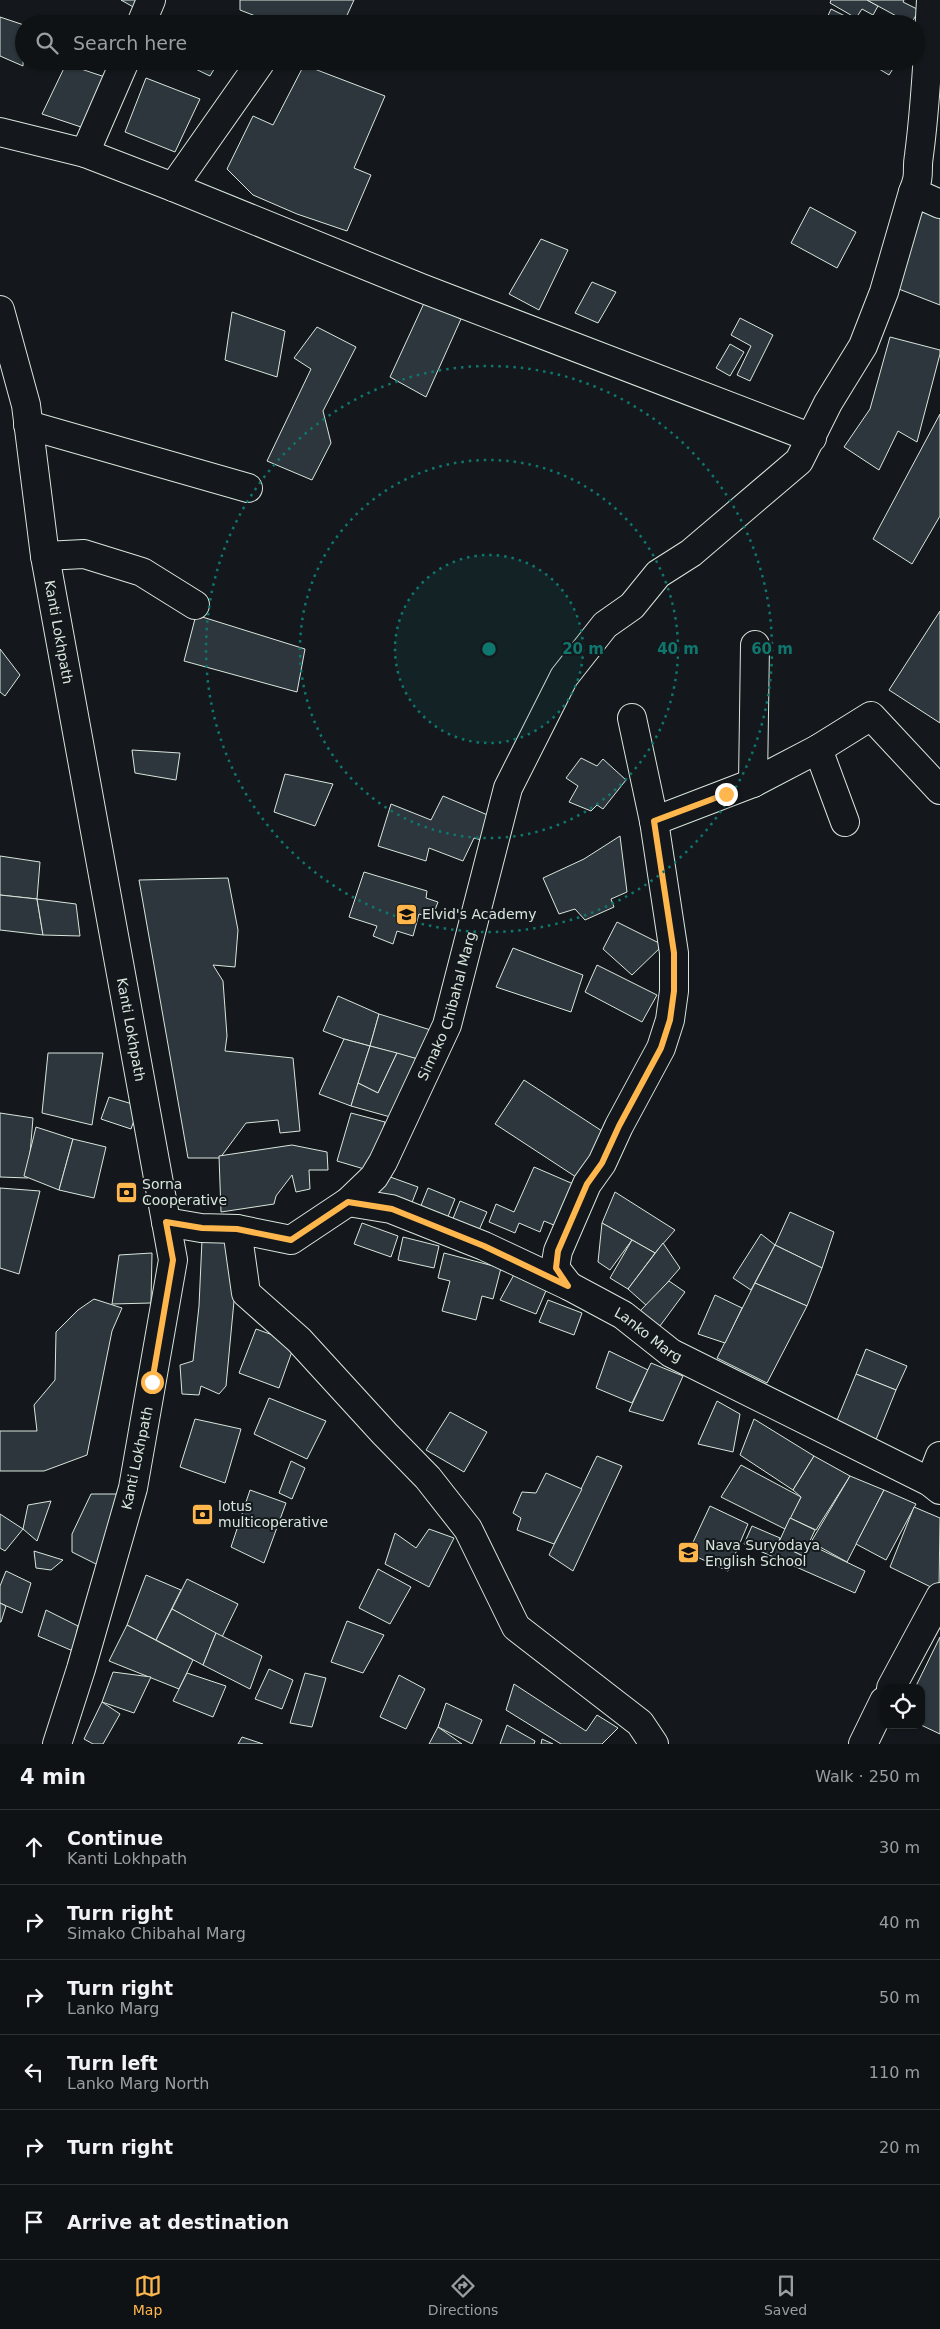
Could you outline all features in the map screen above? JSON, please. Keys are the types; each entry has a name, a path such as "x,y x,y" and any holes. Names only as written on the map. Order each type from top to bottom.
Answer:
{"street":[{"path":"145,15 151,0"},
{"name":"Simako Chibahal Marg","path":"166,1222 202,1228 237,1229 291,1240 348,1202 374,1177 383,1162 447,1025 508,788 564,677 605,625 632,606 658,574 690,553 799,461 828,403 863,346 884,292 913,192 920,176 918,158 924,121 931,0"},
{"path":"86,153 121,70"},
{"path":"174,187 255,70"},
{"path":"0,132 86,153 421,288 812,438"},
{"path":"913,192 940,204"},
{"name":"Kanti Lokhpath","path":"0,310 26,405 45,556 173,1260 133,1488 81,1669 57,1744"},
{"path":"28,425 248,488"},
{"path":"45,556 84,554 142,572 195,605"},
{"path":"754,783 755,646"},
{"path":"654,821 754,783 818,749 871,716 940,790"},
{"path":"568,1286 556,1268 558,1251 587,1184 602,1163 619,1126 661,1048 670,1020 674,991 674,953 654,821 632,718"},
{"path":"818,749 845,822"},
{"name":"Lanko Marg","path":"348,1202 392,1209 484,1246 568,1286 622,1315 672,1353 935,1486"},
{"path":"237,1229 246,1294 299,1340 384,1434 428,1478 468,1529 516,1627 640,1723 654,1744"},
{"path":"935,1486 940,1456"},
{"path":"893,1684 940,1597"},
{"path":"863,1744 880,1709"}],"building":[{"path":"121,0 140,0 135,8"},
{"path":"240,0 354,0 347,15 253,15 240,10"},
{"path":"831,0 867,0 878,6 873,15 862,9 858,15 851,15 830,3"},
{"path":"867,0 904,0 903,2 919,10 916,15 894,15"},
{"path":"831,9 843,15 828,15"},
{"path":"0,17 15,22 15,63 0,56"},
{"path":"63,70 84,70 114,80 90,130 42,114"},
{"path":"198,70 214,70 210,76"},
{"path":"301,70 317,70 385,96 354,168 371,175 347,231 297,214 253,195 227,169 253,116 273,125"},
{"path":"881,70 892,70 889,75"},
{"path":"146,78 200,99 175,152 125,132"},
{"path":"925,206 940,212 940,305 891,286"},
{"path":"810,207 856,232 837,268 791,243"},
{"path":"541,239 568,250 539,310 509,294"},
{"path":"592,282 616,292 598,323 575,313"},
{"path":"425,301 461,319 426,397 390,377"},
{"path":"232,312 285,331 277,377 225,360"},
{"path":"740,318 773,335 750,381 737,375 751,346 731,335"},
{"path":"317,327 356,347 323,411 331,443 312,480 267,461 311,369 294,358"},
{"path":"890,337 940,350 940,354 917,442 898,431 879,470 844,447 870,409"},
{"path":"730,344 744,352 730,376 716,368"},
{"path":"940,414 940,516 912,564 873,539"},
{"path":"940,611 940,723 889,690"},
{"path":"196,615 305,649 297,692 184,661"},
{"path":"0,649 20,675 5,696 0,692"},
{"path":"132,750 180,753 176,780 135,773"},
{"path":"581,758 597,766 603,759 626,780 603,809 597,805 591,811 569,802 578,786 566,778"},
{"path":"285,774 333,784 315,826 274,812"},
{"path":"443,796 497,819 489,842 474,838 463,861 429,848 426,861 378,846 391,804 431,820"},
{"path":"620,836 627,892 611,899 614,907 585,920 575,909 559,914 543,878 584,859"},
{"path":"0,856 40,862 37,899 0,895"},
{"path":"364,872 427,891 426,898 438,902 432,918 419,914 413,936 397,931 393,944 373,936 377,926 349,917"},
{"path":"228,878 238,930 235,967 213,965 223,981 227,1036 225,1051 293,1058 300,1131 280,1133 278,1120 246,1123 220,1158 188,1158 139,880"},
{"path":"0,895 37,899 43,935 0,930"},
{"path":"37,899 76,904 80,936 43,935"},
{"path":"617,922 663,945 632,975 603,949"},
{"path":"513,948 583,975 571,1012 496,987"},
{"path":"597,965 657,995 642,1022 585,992"},
{"path":"338,996 379,1014 370,1046 323,1031"},
{"path":"379,1014 434,1031 421,1060 370,1046"},
{"path":"344,1039 370,1046 351,1106 319,1094"},
{"path":"370,1046 397,1053 378,1093 358,1083"},
{"path":"48,1053 103,1053 92,1125 42,1113"},
{"path":"397,1053 421,1060 394,1118 351,1106 358,1083 378,1093"},
{"path":"524,1080 605,1133 576,1177 495,1124"},
{"path":"109,1097 139,1106 131,1129 101,1119"},
{"path":"0,1113 33,1118 28,1178 0,1177"},
{"path":"351,1113 385,1122 371,1171 337,1161"},
{"path":"36,1127 73,1139 59,1190 24,1176"},
{"path":"73,1139 106,1147 94,1198 59,1190"},
{"path":"292,1145 327,1152 328,1170 309,1170 310,1189 296,1192 292,1175 276,1196 274,1204 221,1212 219,1156"},
{"path":"534,1167 578,1186 561,1228 544,1221 540,1232 519,1223 515,1233 489,1222 496,1204 514,1212"},
{"path":"382,1174 418,1187 409,1210 374,1197"},
{"path":"0,1188 40,1191 19,1274 0,1268"},
{"path":"428,1188 455,1199 445,1224 418,1213"},
{"path":"615,1192 675,1230 655,1253 602,1223"},
{"path":"460,1201 487,1212 476,1237 450,1226"},
{"path":"790,1212 834,1232 822,1268 775,1245"},
{"path":"362,1223 398,1236 391,1257 354,1244"},
{"path":"602,1223 632,1240 610,1270 598,1262"},
{"path":"761,1234 775,1245 751,1290 733,1278"},
{"path":"403,1237 439,1246 434,1268 398,1260"},
{"path":"202,1240 229,1242 234,1301 226,1386 219,1394 201,1386 199,1395 182,1394 180,1365 193,1361 199,1306"},
{"path":"632,1240 655,1253 628,1289 610,1278"},
{"path":"663,1243 680,1268 647,1306 628,1289"},
{"path":"775,1245 822,1268 807,1306 755,1283"},
{"path":"152,1253 151,1303 112,1304 119,1255"},
{"path":"444,1253 501,1268 493,1299 482,1296 476,1320 442,1311 450,1281 438,1278"},
{"path":"516,1271 548,1286 536,1314 500,1300"},
{"path":"669,1281 685,1292 657,1330 638,1313"},
{"path":"755,1283 807,1306 767,1383 717,1358"},
{"path":"715,1295 742,1308 725,1343 698,1334"},
{"path":"94,1299 122,1308 112,1331 87,1455 44,1471 0,1471 0,1431 37,1431 34,1405 55,1380 56,1332 78,1310"},
{"path":"548,1300 582,1313 574,1335 539,1322"},
{"path":"256,1329 295,1343 279,1388 239,1373"},
{"path":"866,1349 907,1366 896,1390 856,1374"},
{"path":"609,1351 648,1370 632,1403 596,1388"},
{"path":"651,1363 683,1376 663,1421 629,1411"},
{"path":"856,1374 896,1390 875,1442 835,1425"},
{"path":"269,1398 326,1421 307,1459 254,1434"},
{"path":"717,1401 740,1414 733,1452 698,1444"},
{"path":"450,1412 487,1432 464,1472 426,1450"},
{"path":"195,1419 241,1429 225,1483 180,1467"},
{"path":"754,1419 814,1456 793,1490 740,1455"},
{"path":"597,1456 622,1466 573,1571 549,1555"},
{"path":"814,1456 850,1476 816,1530 790,1518 801,1497 793,1490"},
{"path":"291,1461 305,1468 292,1499 279,1493"},
{"path":"741,1465 801,1497 785,1529 721,1497"},
{"path":"546,1473 582,1489 554,1544 517,1530 521,1518 513,1513 522,1492 536,1493"},
{"path":"850,1476 884,1490 847,1562 811,1542"},
{"path":"250,1490 286,1503 264,1563 231,1547"},
{"path":"884,1490 916,1504 886,1560 856,1544"},
{"path":"91,1494 119,1494 98,1565 72,1552 72,1534"},
{"path":"51,1501 37,1541 23,1529 28,1505"},
{"path":"710,1506 748,1524 728,1571 688,1553"},
{"path":"914,1507 940,1518 939,1591 890,1567"},
{"path":"0,1514 23,1529 5,1551 0,1548"},
{"path":"790,1518 815,1530 803,1556 778,1544"},
{"path":"752,1526 780,1538 778,1544 803,1556 809,1544 865,1571 855,1593 744,1544"},
{"path":"429,1529 454,1538 429,1587 385,1564 395,1533 416,1548"},
{"path":"34,1551 63,1560 51,1570 36,1568"},
{"path":"378,1569 411,1587 390,1624 359,1608"},
{"path":"6,1571 31,1583 22,1613 0,1603 0,1586"},
{"path":"146,1575 181,1590 156,1640 127,1625"},
{"path":"187,1579 238,1604 222,1637 172,1609"},
{"path":"0,1603 6,1606 1,1622 0,1622"},
{"path":"172,1609 216,1633 203,1665 156,1640"},
{"path":"46,1610 78,1626 73,1651 38,1636"},
{"path":"347,1621 384,1635 363,1673 331,1662"},
{"path":"127,1625 193,1660 179,1689 109,1661"},
{"path":"216,1633 262,1656 250,1689 203,1665"},
{"path":"940,1637 940,1734 925,1727 925,1684 917,1684"},
{"path":"269,1669 293,1680 282,1709 255,1699"},
{"path":"113,1672 151,1677 134,1713 102,1702"},
{"path":"187,1673 226,1686 213,1717 173,1701"},
{"path":"305,1673 326,1678 312,1727 290,1723"},
{"path":"399,1675 425,1689 406,1729 380,1717"},
{"path":"514,1684 586,1731 597,1715 618,1728 602,1744 561,1744 506,1710"},
{"path":"102,1702 120,1714 103,1744 93,1744 84,1739"},
{"path":"446,1703 482,1720 472,1744 438,1727"},
{"path":"507,1725 535,1741 534,1744 500,1744"},
{"path":"438,1727 462,1744 429,1744"},
{"path":"242,1737 263,1744 238,1744"},
{"path":"542,1739 553,1744 541,1744"}],"place":[{"name":"Elvid's Academy","path":"406,914"},
{"name":"Sorna Cooperative","path":"126,1192"},
{"name":"lotus multicoperative","path":"202,1514"},
{"name":"Nava Suryodaya English School","path":"689,1553"}],"route":[{"path":"152,1382 173,1260 166,1222 202,1228 237,1229 291,1240 348,1202 392,1209 484,1246 568,1286 556,1268 558,1251 587,1184 602,1163 619,1126 661,1048 670,1020 674,991 674,953 654,821 726,794"}]}
